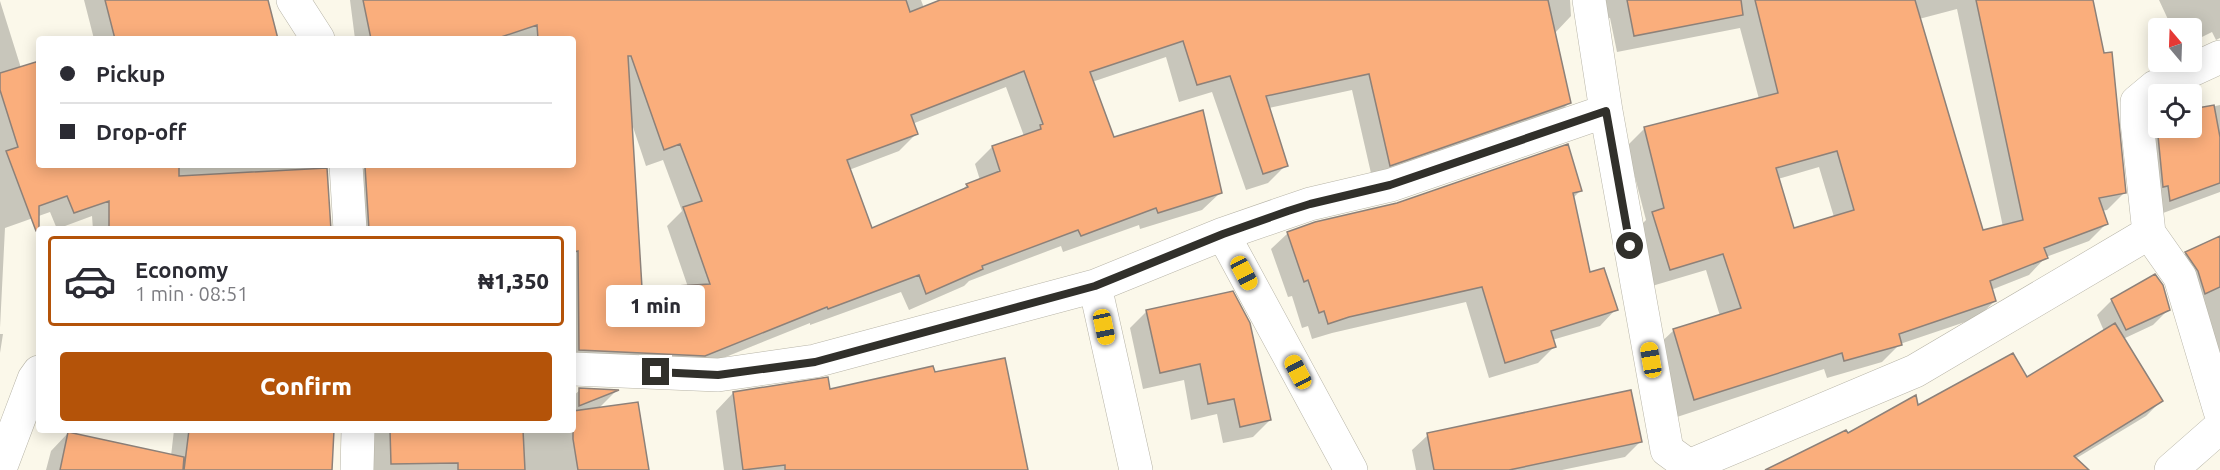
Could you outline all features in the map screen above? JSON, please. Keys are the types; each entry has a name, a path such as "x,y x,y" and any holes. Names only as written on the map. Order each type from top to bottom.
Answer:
{"street":[{"path":"293,0 316,36"},
{"path":"1589,0 1606,111 1667,450 1689,466 1915,371 2149,233"},
{"path":"2220,57 2155,87 2137,102 2137,122 2149,233 2180,277 2220,411"},
{"path":"576,369 718,375 815,362 1095,286 1223,234 1310,204 1390,185 1606,111"},
{"path":"346,168 350,226"},
{"path":"1223,234 1351,470"},
{"path":"1095,286 1136,470"},
{"path":"0,469 36,376"},
{"path":"2180,467 2220,427"},
{"path":"357,470 358,433"}],"building":[{"path":"105,0 268,0 277,36 114,36"},
{"path":"363,0 906,0 910,12 940,0 1548,0 1571,103 1390,166 1369,74 1266,96 1288,166 1263,174 1230,76 1197,85 1183,41 1090,72 1114,137 1203,110 1222,193 1158,213 1156,208 1081,236 1078,230 982,266 983,269 926,294 919,275 828,309 827,307 705,356 579,350 576,226 369,226 365,168 576,168 576,36 538,36 537,25 504,36 370,36","holes":["628,56 631,56 664,150 680,144 702,201 683,207 710,284 642,288","1024,71 1043,124 1040,125 1041,129 992,146 1000,171 966,184 968,187 872,228 847,160 918,134 911,115"]},
{"path":"1627,0 1741,0 1743,15 1634,36"},
{"path":"1755,0 1915,0 1983,230 2023,220 1976,0 2093,0 2104,53 2112,52 2126,193 2099,198 2108,224 2044,248 2048,258 1990,281 1996,301 1899,334 1902,345 1844,361 1842,353 1694,400 1673,329 1741,308 1723,254 1670,270 1652,212 1664,208 1644,127 1778,93","holes":["1837,151 1854,210 1794,228 1776,168"]},
{"path":"36,62 36,168 179,168 179,176 327,168 331,226 109,226 109,201 74,213 67,196 39,206 39,226 36,226 36,231 6,151 18,147 0,90 0,73"},
{"path":"2214,105 2220,137 2220,183 2170,201 2168,186 2163,187 2158,138 2202,138 2202,107"},
{"path":"1568,144 1582,191 1573,193 1590,272 1604,268 1618,310 1551,331 1556,347 1505,363 1482,287 1349,317 1328,324 1324,311 1319,313 1308,280 1304,282 1287,232 1315,222 1397,203"},
{"path":"2220,236 2220,287 2205,294 2198,271 2185,252"},
{"path":"2155,274 2163,285 2170,310 2126,330 2111,299"},
{"path":"1233,291 1250,323 1271,420 1240,427 1234,399 1208,404 1200,364 1160,373 1146,310"},
{"path":"2115,323 2163,401 2074,456 2089,470 1765,470 1846,430 1848,433 1916,395 1918,405 2013,353 2027,377"},
{"path":"1005,358 1028,470 785,470 785,465 743,470 733,392 828,377 830,389 933,366 935,372"},
{"path":"579,388 619,390 579,406"},
{"path":"1631,390 1642,442 1509,470 1434,470 1427,433"},
{"path":"638,402 649,470 578,470 573,439 573,433 576,433 576,411"},
{"path":"68,433 184,457 183,470 60,470"},
{"path":"189,433 334,433 332,470 184,470"},
{"path":"390,433 523,433 525,470 458,470 458,463 391,464"}],"route":[{"path":"656,372 718,375 815,362 1095,286 1223,234 1288,211 1390,185 1606,111 1630,246"}]}
